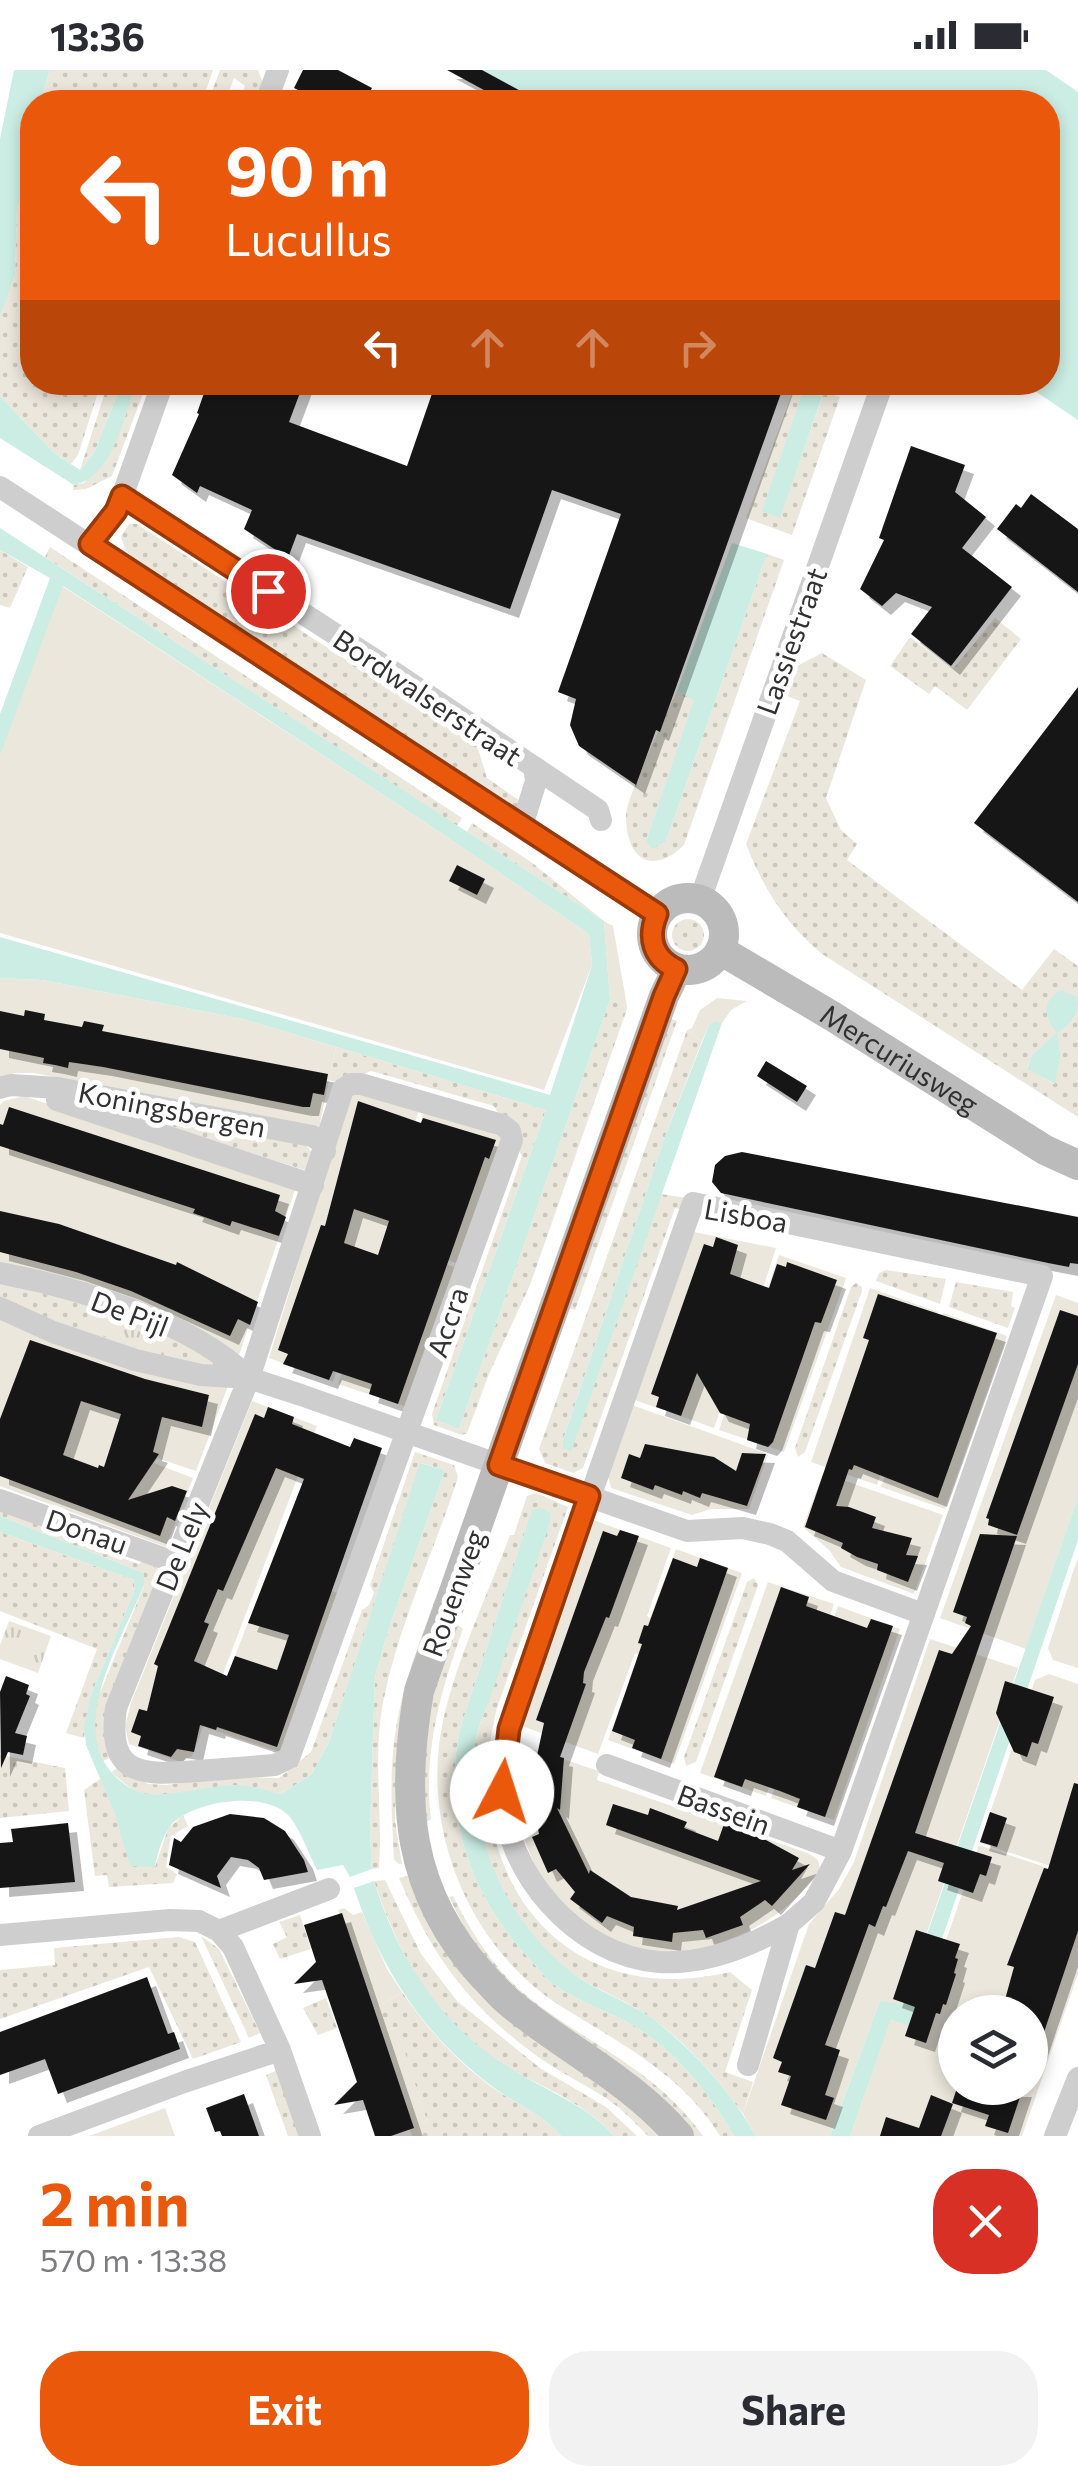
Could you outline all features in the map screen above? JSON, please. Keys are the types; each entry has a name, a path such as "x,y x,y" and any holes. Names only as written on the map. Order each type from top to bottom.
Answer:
{"main road":[{"path":"700,900 721,920 724,935 720,950 702,968 676,969 654,948 652,926 657,914 674,901 700,900"},
{"name":"Mercuriusweg","path":"720,950 1045,1150 1078,1165"},
{"name":"Rouenweg","path":"676,969 419,1691 410,1742 408,1809 416,1860 456,1946 509,2003 640,2096 679,2136"}],"street":[{"path":"90,544 116,511 158,395"},
{"name":"Lassiestraat","path":"700,900 878,395"},
{"path":"0,487 657,914"},
{"name":"Bordwalserstraat","path":"122,496 412,684 598,810 601,820"},
{"name":"Bordwalserstraat","path":"522,826 536,780 534,767"},
{"name":"Accra","path":"298,1739 512,1140 510,1131 502,1125 351,1084 343,1090 325,1150"},
{"name":"Koningsbergen","path":"6,1086 72,1090 312,1136 325,1150"},
{"name":"Koningsbergen","path":"6,1086 313,1185"},
{"name":"De Lely","path":"298,1739 289,1758 275,1766 147,1775 123,1758 116,1745 116,1708 249,1378 325,1150"},
{"name":"Lisboa","path":"693,1202 1042,1276 923,1614 841,1851 814,1902 790,1924 762,1940 697,1960 659,1962 629,1956 600,1946 566,1922 525,1868 508,1827 502,1792 509,1729 693,1202"},
{"name":"De Pijl","path":"0,1272 152,1319 229,1358 249,1378"},
{"name":"De Pijl","path":"0,1308 53,1332 135,1360 201,1374 249,1378 687,1530 743,1528 770,1534 787,1541 833,1580 923,1614"},
{"name":"Donau","path":"0,1500 174,1562"},
{"name":"Bassein","path":"607,1766 841,1851"},
{"path":"219,1931 329,1889"},
{"path":"0,1935 170,1920 198,1921 219,1931 233,1947 280,2050 310,2136"},
{"name":"Lisboa","path":"748,2065 790,1924"},
{"path":"39,2136 280,2050"},
{"path":"1055,2136 1078,2078"}],"green space":[{"path":"50,70 213,70 206,90 44,90"},
{"path":"220,70 258,70 263,83 260,90 244,90 245,86 234,78 230,90 212,90"},
{"path":"20,200 20,395 97,395 78,455 71,464 54,453 0,396 0,314 15,275"},
{"path":"104,395 117,395 94,453 80,470"},
{"path":"132,395 142,395 112,476 86,489 73,490 74,485 84,483 114,445"},
{"path":"792,395 802,395 779,518 822,398 814,395 840,397 792,535 746,518"},
{"path":"129,524 137,524 477,745 487,778 520,801 518,809 132,557 121,536"},
{"path":"50,547 462,818 457,826 45,557"},
{"path":"0,550 28,567 10,608 0,605"},
{"path":"767,554 784,560 684,845 661,860 643,858 630,843 626,816 640,774 677,691 695,699 646,841 666,841"},
{"path":"62,586 434,828 589,934 592,965 544,1090 0,933 0,753"},
{"path":"995,618 1021,639 967,710 935,686 929,694 890,666 910,637 953,669"},
{"path":"822,653 866,680 826,798 841,830 857,844 847,860 1022,990 1054,949 1078,966 1078,1117 822,954 777,904 746,844 800,701 784,695 793,668","holes":["1057,1034 1054,1084 1027,1068 1032,1055"]},
{"path":"472,823 531,862 604,921 467,832"},
{"path":"688,919 699,924 704,935 699,946 688,951 677,946 672,935 677,924"},
{"path":"604,921 613,926 627,1006 610,1000"},
{"path":"0,978 42,980 243,1019 336,1047 319,1128 34,1073 0,1078"},
{"path":"717,998 747,1001 731,1010 722,1023 709,1025 702,1041 687,1030 692,1028 700,1010"},
{"path":"610,1000 627,1006 626,1012 530,1285 467,1433 462,1435 434,1425 432,1414 522,1156 494,1106 371,1071 338,1083 329,1080 336,1047 546,1110 436,1420 459,1429"},
{"path":"669,1018 677,1021 575,1310 566,1307"},
{"path":"687,1030 702,1041 664,1139 563,1440 571,1451 661,1194 687,1198 683,1210 675,1208 583,1468 573,1473 545,1463 539,1449"},
{"path":"352,1088 419,1110 389,1206 394,1207 424,1111 505,1138 459,1264 413,1248 412,1252 457,1268 407,1407 338,1384 374,1268 370,1266 333,1382 269,1358"},
{"path":"24,1096 296,1187 239,1355 0,1265 0,1105"},
{"path":"100,1105 300,1141 312,1154 311,1172"},
{"path":"694,1232 776,1248 756,1310 760,1311 779,1255 846,1278 784,1452 719,1430 754,1330 749,1329 714,1428 635,1400"},
{"path":"886,1270 946,1279 940,1304 876,1281 879,1273"},
{"path":"0,1278 145,1324 223,1367 185,1367 0,1302"},
{"path":"956,1282 1013,1292 1011,1306 1015,1308 1008,1328 949,1307"},
{"path":"856,1283 862,1291 805,1452 798,1457 795,1448 851,1287"},
{"path":"870,1288 938,1312 917,1372 922,1373 943,1313 1007,1336 945,1509 881,1487 918,1384 913,1382 877,1485 811,1462"},
{"path":"1056,1295 1078,1303 1078,1497 1026,1649 940,1618"},
{"path":"0,1311 228,1386 196,1471 157,1458 154,1463 193,1478 166,1547 0,1486"},
{"path":"92,1315 173,1343 167,1358 87,1330"},
{"path":"252,1401 317,1426 192,1756 181,1762 129,1744 125,1727 131,1703"},
{"path":"632,1405 768,1454 749,1509 711,1509 692,1515 611,1488 608,1476"},
{"path":"415,1452 454,1465 458,1477 408,1614 384,1698 379,1740 379,1868 372,1869 370,1831 375,1677 445,1470 421,1463 329,1742 312,1774 281,1794 235,1785 146,1794 135,1792 111,1772 121,1766 148,1784 166,1785 226,1777 279,1778 311,1752 362,1610 374,1593 370,1585"},
{"path":"823,1473 943,1515 914,1594 841,1567 829,1550 803,1527"},
{"path":"536,1493 568,1507 497,1708 488,1767 492,1823 507,1873 533,1915 569,1949 615,1971 669,1979 730,1972 752,1990 725,2072 753,2082 743,2114 702,2063 667,2030 573,1974 536,1940 508,1899 488,1852 475,1791 475,1743 487,1707 532,1511 460,1729 455,1790 465,1849 475,1877 505,1930 544,1976 567,1993 635,2026 659,2043 695,2080 734,2136 720,2136 705,2114 669,2078 529,1982 501,1953 477,1919 446,1843 439,1803 438,1762 449,1697 510,1535 514,1535 527,1496"},
{"path":"0,1510 102,1543 104,1551 138,1564 145,1560 157,1567 164,1579 114,1756 103,1761 93,1735 94,1707 144,1586 144,1573 0,1516"},
{"path":"593,1520 671,1548 647,1616 650,1618 676,1549 742,1573 674,1764 608,1740 639,1655 635,1653 598,1754 522,1726"},
{"path":"0,1532 134,1580 135,1589 92,1692 84,1738 66,1733 97,1649 0,1611"},
{"path":"1078,1557 1078,1668 1053,1660 1048,1648"},
{"path":"269,1569 340,1594 286,1754 207,1728"},
{"path":"754,1578 758,1585 696,1762 686,1766 684,1757 747,1582"},
{"path":"768,1582 834,1604 799,1704 804,1705 838,1606 900,1629 834,1820 771,1798 799,1717 795,1715 766,1796 700,1773"},
{"path":"435,1599 441,1602 396,1771 399,1864 394,1860 392,1813 395,1735 406,1683"},
{"path":"9,1621 51,1636 38,1673 0,1659 0,1645"},
{"path":"458,1625 463,1629 447,1676 432,1747 431,1820 427,1821 421,1772 429,1705"},
{"path":"930,1639 1018,1668 902,2005 880,2001 830,2136 756,2136 743,2114 809,1924 839,1889 854,1862"},
{"path":"1049,1674 1078,1684 1078,1875 980,1843 1035,1680"},
{"path":"517,1744 599,1771 597,1780 810,1854 818,1860 820,1869 778,1913 725,1941 677,1952 634,1948 596,1933 565,1908 540,1874 523,1834 515,1790"},
{"path":"0,1755 65,1768 69,1811 0,1818"},
{"path":"101,1778 115,1814 155,1867 168,1829 183,1815 188,1826 171,1836 166,1867 177,1874 173,1883 109,1887 107,1875 95,1876 84,1790"},
{"path":"979,1845 1078,1878 1078,1974 1048,2061 1048,1995 938,1995 938,2105 1033,2105 1022,2136 850,2136 891,2018 916,2027"},
{"path":"408,1876 425,1918 458,1969 501,2015 608,2086 661,2136 648,2136 614,2104 541,2059 474,2000 440,1957 412,1907 399,1878"},
{"path":"385,1880 421,1954 457,2001 540,2068 606,2107 637,2136 614,2136 589,2113 498,2062 455,2027 421,1982 394,1933 374,1881"},
{"path":"453,1896 484,1950 515,1986 664,2092 703,2136 693,2136 666,2103 633,2073 510,1990 467,1933 449,1897"},
{"path":"344,1908 353,1915 362,1912 387,1969 402,1992 371,2011 338,1910"},
{"path":"300,1915 311,1949 280,1959 273,1944 287,1937 279,1922"},
{"path":"201,1936 219,1949 260,2033 249,2038"},
{"path":"179,1937 195,1942 241,2042 193,2059 149,1967 0,2019 0,1970 55,1965 54,1948"},
{"path":"402,1992 433,2033 469,2069 539,2116 561,2136 412,2136 419,2130 417,2123 427,2121 396,2027 379,2033 371,2011"},
{"path":"326,1998 337,2028 318,2035 303,2008"},
{"path":"397,2027 427,2121 418,2123 419,2131 411,2133 379,2033"},
{"path":"278,2070 301,2136 288,2136 266,2075"},
{"path":"165,2108 175,2136 89,2136"}],"shaded area":[{"path":"14,70 50,70 44,90 20,90 15,275 0,316 0,139"},
{"path":"456,70 1046,70 1078,92 1078,420 1041,395 1060,395 1060,90 498,90"},
{"path":"117,395 132,395 108,458 87,480 74,485 0,438 0,396 54,453 80,470 94,453"},
{"path":"802,395 822,397 780,518 762,511"},
{"path":"0,528 604,921 610,1000 459,1429 436,1420 546,1110 243,1019 42,980 0,978 0,937 550,1095 592,965 589,934 63,586 0,755 0,714 50,578 0,550"},
{"path":"732,543 767,554 666,841 652,849 646,841 694,700 677,691"},
{"path":"1061,990 1077,997 1077,1003 1073,1018 1057,1033 1047,1010 1050,999"},
{"path":"722,1023 571,1452 563,1447 563,1440 664,1139 709,1025"},
{"path":"1057,1033 1060,1055 1055,1084 1027,1069 1032,1055"},
{"path":"420,1463 445,1470 375,1677 372,1869 350,1877 343,1865 317,1870 288,1815 277,1807 246,1801 212,1804 182,1816 166,1834 155,1867 130,1866 115,1814 86,1745 84,1725 92,1692 135,1589 134,1580 0,1532 0,1516 144,1573 144,1585 112,1657 96,1710 96,1735 102,1758 117,1778 132,1789 151,1794 236,1785 281,1794 312,1774 329,1742"},
{"path":"1078,1497 1078,1540 912,2027 891,2019 850,2136 830,2136 880,2001 903,2004"},
{"path":"542,1508 550,1513 550,1523 475,1742 475,1790 488,1851 507,1896 535,1937 571,1972 647,2015 672,2035 724,2089 756,2136 734,2136 695,2080 645,2033 548,1980 505,1930 475,1877 465,1849 455,1790 460,1729 532,1510"},
{"path":"374,1881 396,1939 447,2015 492,2056 581,2108 614,2136 561,2136 537,2115 493,2087 446,2046 407,1998 377,1946 354,1888"}],"building":[{"path":"303,70 338,70 372,88 298,90 294,88"},
{"path":"447,70 482,70 519,90 484,90"},
{"path":"203,395 299,395 289,422 407,466 432,395 780,395 660,732 656,730 636,785 579,746 570,725 576,699 558,692 621,514 552,490 510,609 297,534 288,558 244,529 252,510 200,486 197,493 172,475"},
{"path":"911,446 965,465 955,492 986,517 962,548 1012,587 951,666 911,634 932,607 896,593 882,606 860,589 884,540 879,538"},
{"path":"1031,494 1078,529 1078,592 997,529 1016,504 1021,508"},
{"path":"1078,687 1078,902 974,823"},
{"path":"457,865 485,879 477,895 449,881"},
{"path":"25,1010 45,1014 44,1020 82,1027 84,1021 104,1025 102,1031 328,1074 324,1095 313,1093 310,1107 303,1107 103,1067 69,1062 68,1068 43,1063 44,1058 0,1049 0,1011 24,1016"},
{"path":"766,1061 807,1086 797,1102 757,1076"},
{"path":"358,1101 421,1123 423,1118 496,1140 489,1159 485,1157 398,1404 369,1394 372,1384 333,1371 329,1380 283,1364 288,1354 278,1350 321,1225 325,1226","holes":["354,1209 389,1221 378,1255 344,1243"]},
{"path":"9,1107 280,1195 275,1211 286,1217 279,1236 232,1221 230,1226 193,1213 195,1209 0,1146 0,1124 3,1125"},
{"path":"742,1152 1078,1217 1078,1264 1070,1263 1069,1267 1048,1263 721,1193 712,1182 715,1165 725,1156"},
{"path":"0,1211 59,1224 176,1265 177,1262 258,1302 250,1325 238,1319 230,1336 131,1291 0,1252"},
{"path":"716,1237 738,1245 730,1274 769,1288 777,1264 786,1267 787,1262 837,1280 821,1323 815,1322 768,1447 747,1440 750,1424 720,1413 697,1373 681,1416 656,1407 659,1397 651,1394 704,1244 713,1247"},
{"path":"878,1294 997,1333 938,1498 854,1465 849,1469 836,1506 876,1517 872,1528 912,1538 906,1555 918,1556 908,1582 877,1570 878,1564 841,1548 843,1543 805,1527 869,1340 863,1338"},
{"path":"1060,1310 1078,1316 1078,1364 1017,1535 988,1525 986,1518"},
{"path":"30,1340 145,1379 209,1395 202,1427 162,1417 153,1452 159,1454 128,1500 172,1486 187,1491 175,1521 167,1517 160,1536 0,1476 0,1419","holes":["81,1401 121,1414 104,1467 63,1455"]},
{"path":"268,1407 294,1417 292,1424 350,1447 354,1438 382,1448 277,1747 200,1725 194,1752 177,1749 171,1757 138,1746 141,1736 131,1732 139,1709 147,1711 158,1666 154,1664 255,1414 264,1418","holes":["276,1468 304,1479 248,1623 289,1635 277,1670 235,1656 227,1676 194,1661 218,1589 223,1591"]},
{"path":"645,1444 714,1457 736,1471 742,1453 766,1454 747,1506 702,1493 700,1498 683,1491 682,1495 655,1485 653,1490 621,1478 629,1454 640,1458"},
{"path":"620,1530 639,1536 584,1672 586,1684 560,1757 564,1758 560,1810 557,1808 589,1874 590,1870 631,1897 678,1906 677,1910 761,1881 606,1825 613,1804 648,1815 650,1808 687,1822 684,1828 718,1841 724,1824 799,1858 792,1870 810,1864 772,1906 765,1900 740,1917 743,1925 706,1938 703,1930 673,1933 672,1942 633,1936 634,1927 607,1916 602,1923 570,1899 575,1892 556,1869 548,1873 532,1837 539,1834 533,1804 525,1804 526,1764 535,1765 544,1723 536,1720 603,1531 617,1536"},
{"path":"980,1534 1017,1536 915,1833 992,1857 986,1876 980,1874 973,1893 938,1881 944,1863 908,1851 886,1907 883,1906 875,1927 869,1924 825,2045 840,2050 825,2095 834,2098 826,2120 781,2105 791,2076 778,2072 782,2062 773,2058 806,1965 815,1968 835,1912 845,1915 939,1650 952,1654 971,1626 965,1623 967,1617 953,1612"},
{"path":"673,1558 697,1567 700,1558 728,1568 661,1759 632,1748 635,1740 612,1731 642,1644 638,1643 644,1625 648,1626"},
{"path":"781,1587 809,1597 806,1606 867,1628 871,1619 893,1626 825,1817 797,1807 800,1799 780,1791 745,1779 742,1787 714,1777"},
{"path":"6,1676 29,1685 26,1694 30,1696 15,1733 27,1736 23,1755 8,1752 1,1768 0,1692"},
{"path":"1005,1681 1054,1697 1038,1744 1032,1742 1027,1757 1014,1752 996,1713"},
{"path":"1074,1783 1078,1784 1078,1931 1048,2020 1048,1995 1006,1995 1014,1967 1007,1965 1044,1868 1048,1869"},
{"path":"990,1812 1007,1818 997,1847 980,1842"},
{"path":"230,1814 264,1818 285,1831 308,1872 264,1880 259,1868 248,1860 231,1857 217,1876 221,1888 169,1865 174,1838 181,1842 193,1827"},
{"path":"68,1823 75,1882 0,1888 0,1843 13,1842 11,1829"},
{"path":"342,1913 414,2128 391,2136 375,2136 363,2100 334,2105 357,2082 322,1980 294,1984 316,1962 304,1925"},
{"path":"916,1930 960,1944 949,1995 938,1995 938,2014 926,2043 905,2036 915,2007 893,1999"},
{"path":"147,1977 168,2034 174,2032 180,2049 58,2094 45,2059 0,2075 0,2032"},
{"path":"244,2094 259,2136 222,2136 220,2131 215,2132 206,2108"},
{"path":"931,2095 938,2098 938,2105 953,2105 941,2136 880,2136 886,2117 919,2128"},
{"path":"958,2105 1017,2105 1008,2133 985,2126 989,2115"}],"route":[{"path":"268,591 122,496 116,511 90,544 657,914 651,937 654,948 659,957 676,969 499,1465 589,1496 509,1729 502,1792"}]}
